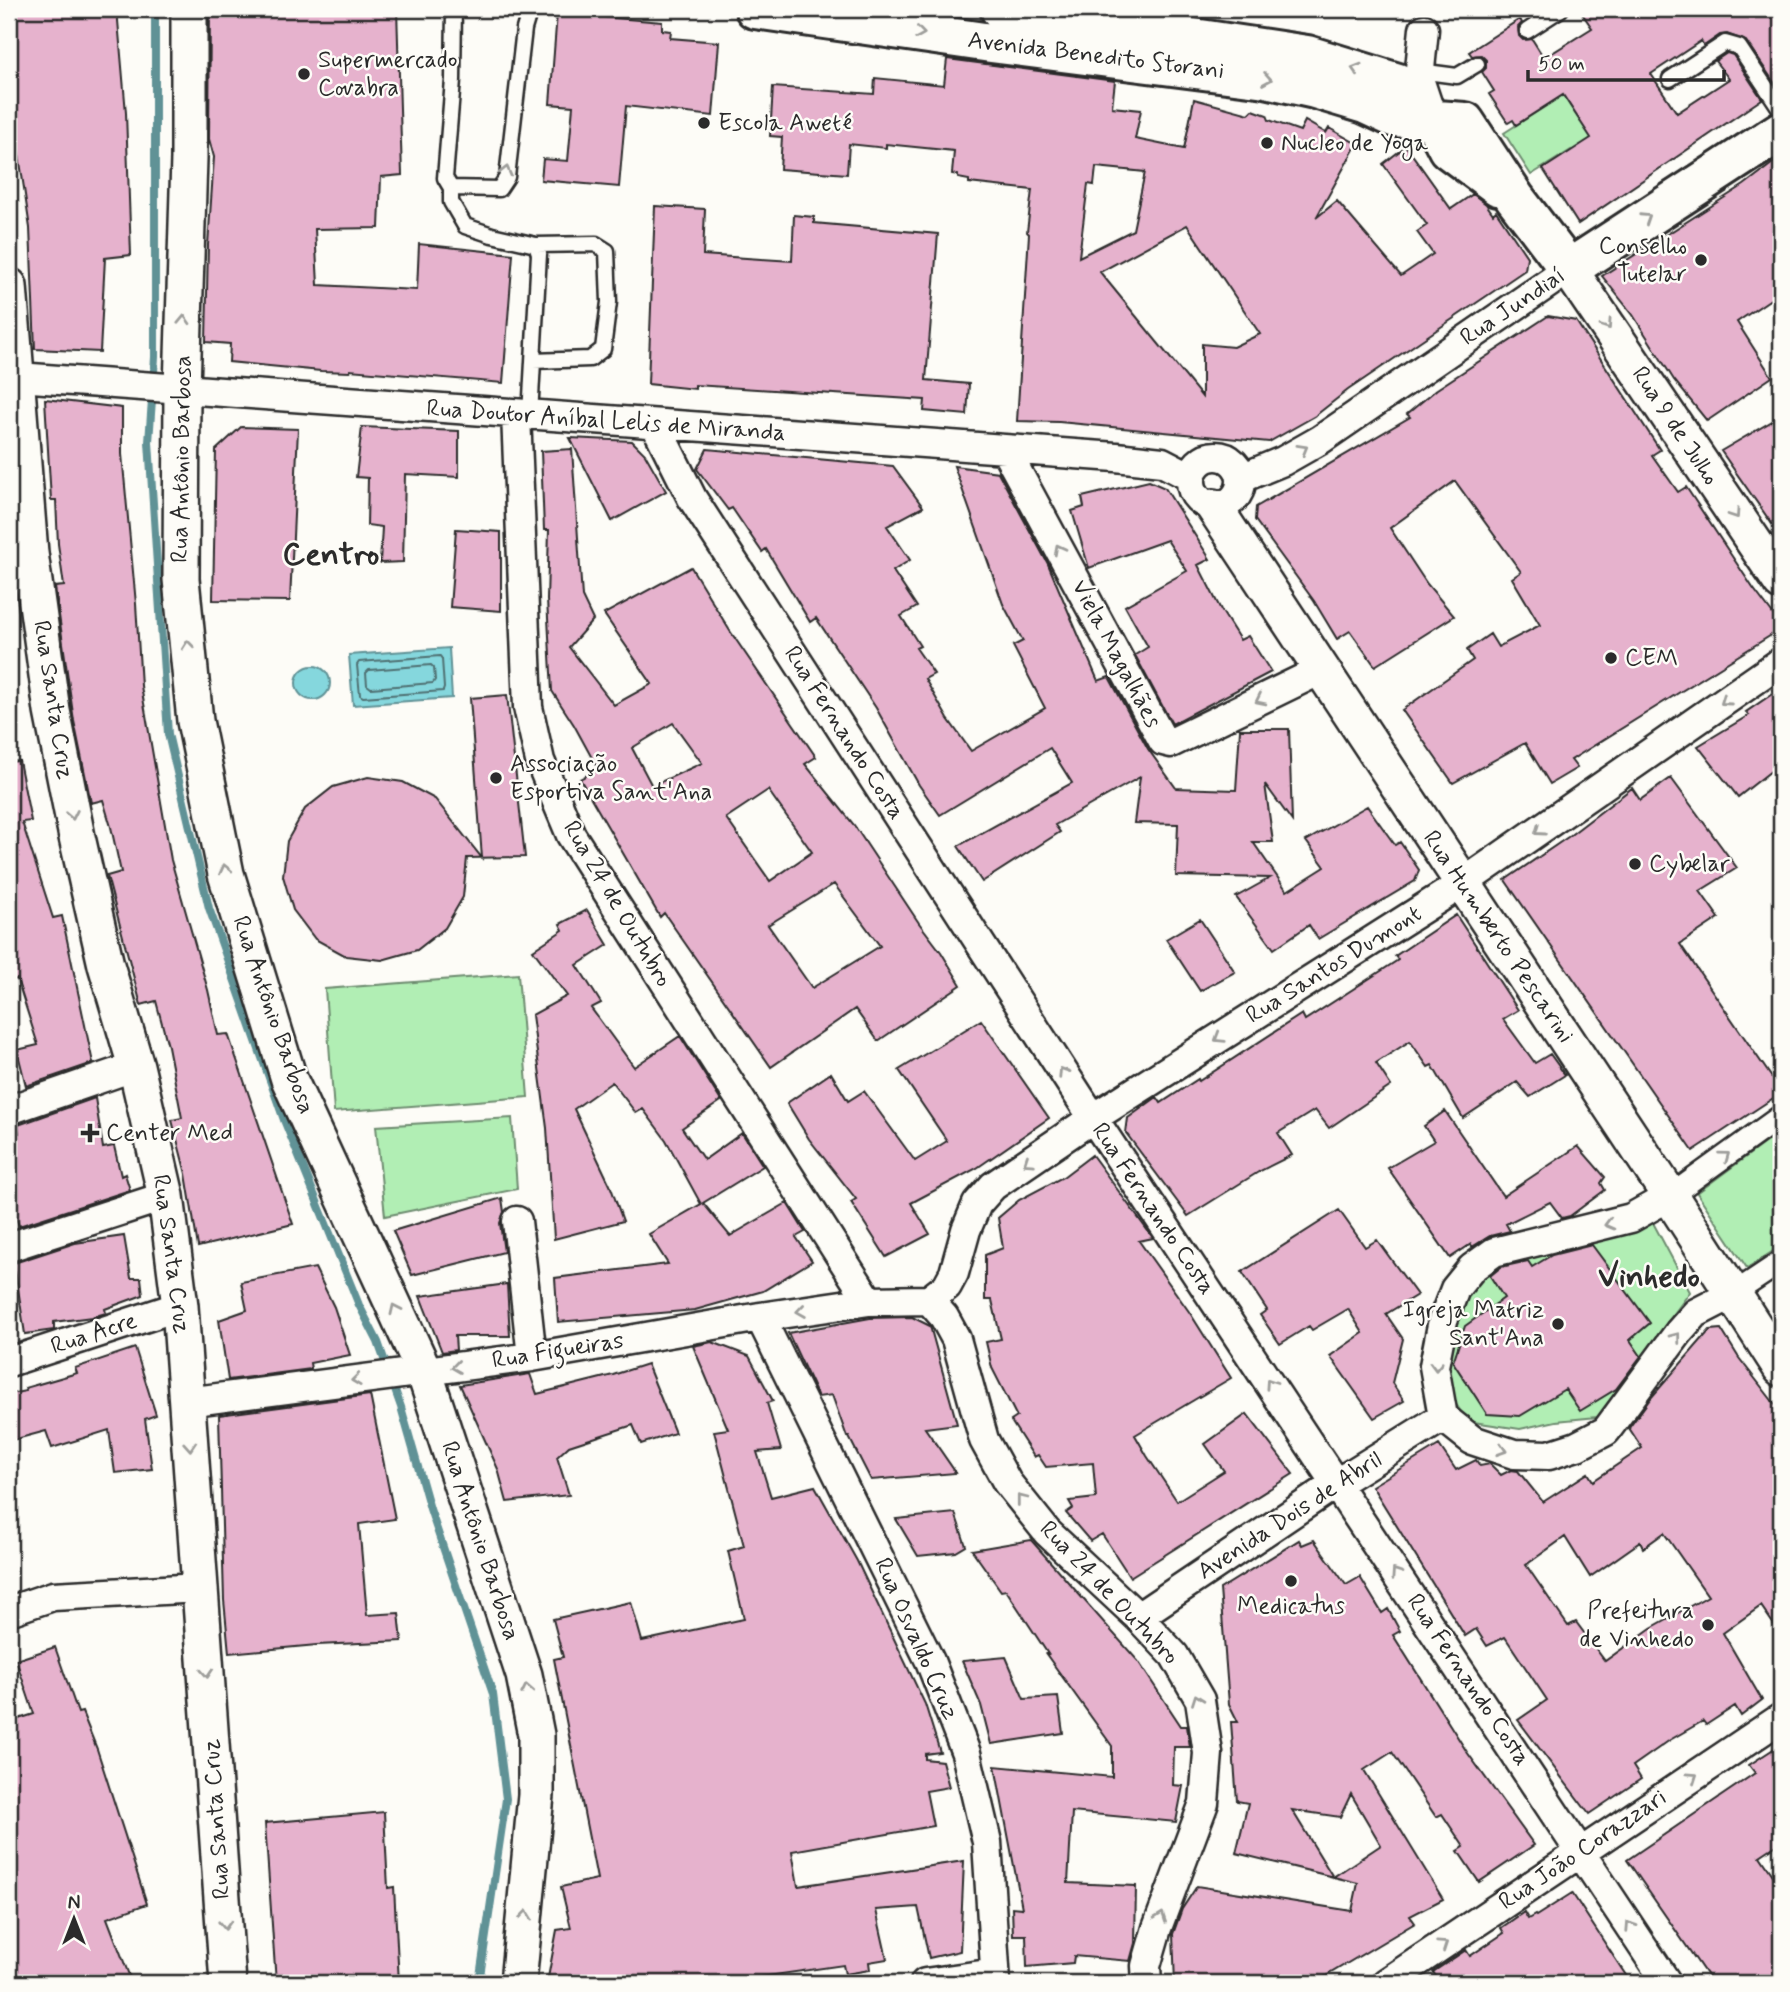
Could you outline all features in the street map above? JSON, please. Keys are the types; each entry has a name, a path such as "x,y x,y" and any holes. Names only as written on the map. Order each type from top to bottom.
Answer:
{"main road":[{"name":"Avenida Benedito Storani","path":"755,9 995,20 1307,55 1408,77 1432,118"},
{"name":"Avenida Benedito Storani","path":"995,20 1315,89 1365,104 1393,117 1432,118 1468,124 1515,198 1569,269"},
{"name":"Rua Jundiaí","path":"1569,269 1781,131"}],"street":[{"name":"Rua Antônio Barbosa","path":"189,9 181,579 195,721 226,874 289,1079 424,1371 524,1675 536,1735 536,1795 518,1983"},
{"path":"1408,77 1406,75 1426,19"},
{"name":"Rua Jundiaí","path":"1242,478 1283,461 1320,440 1569,269"},
{"name":"Rua 9 de Julho","path":"1569,269 1781,583"},
{"name":"Rua Santa Cruz","path":"9,286 18,377 20,556 106,965 136,1066 166,1196 180,1306 228,1983"},
{"name":"Rua Doutor Aníbal Lelis de Miranda","path":"18,377 1116,457 1162,462 1191,477"},
{"name":"Rua 24 de Outubro","path":"523,414 528,707 541,761 571,835 869,1301"},
{"name":"Rua Fernando Costa","path":"655,424 692,498 1093,1118 1667,1983"},
{"name":"Viela Magalhães","path":"1006,451 1163,741 1171,743 1321,670"},
{"path":"1221,456 1235,464 1242,478 1242,485 1235,499 1214,507 1199,500 1191,485 1191,477 1198,463 1205,458 1221,456"},
{"name":"Rua Humberto Pescarini","path":"1214,507 1781,1368"},
{"name":"Rua Santos Dumont","path":"929,1300 947,1286 954,1273 966,1230 977,1204 993,1186 1093,1118 1463,883 1781,662"},
{"path":"9,1110 136,1066"},
{"path":"1781,1116 1670,1196 1631,1218 1494,1252 1472,1268 1455,1289 1443,1320 1434,1366 1443,1417 1472,1440 1514,1454 1549,1455 1577,1446 1606,1431 1679,1332 1696,1314 1733,1294 1781,1262"},
{"path":"9,1247 166,1196"},
{"path":"517,1221 532,1357"},
{"name":"Rua 24 de Outubro","path":"929,1300 944,1317 956,1339 984,1440 1007,1482 1047,1532 1138,1617 1174,1655 1199,1700 1208,1753 1203,1803 1157,1928 1146,1966 1147,1983"},
{"name":"Rua Figueiras","path":"187,1402 532,1357 869,1301 929,1300"},
{"name":"Rua Acre","path":"9,1362 180,1306"},
{"name":"Rua Osvaldo Cruz","path":"760,1317 930,1661 966,1753 987,1842 995,1978"},
{"name":"Avenida Dois de Abril","path":"1138,1617 1337,1483 1443,1417"},
{"path":"9,1611 53,1596 200,1588"},
{"name":"Rua João Corazzari","path":"1386,1983 1781,1718"},
{"path":"925,1983 995,1978"}],"lane":[{"path":"454,9 453,80 445,178 451,188 452,202 465,226 536,245 596,244 607,251 609,302 603,349 590,359 533,361"},
{"path":"451,188 499,189 507,177 524,29 530,9"},
{"path":"1527,31 1561,9"},
{"path":"1670,79 1725,43 1739,47 1781,110"},
{"path":"1408,77 1457,76 1477,64"},
{"path":"523,414 533,361 539,254 536,245"}],"green space":[{"path":"1563,95 1580,121 1594,112 1609,135 1576,156 1571,150 1531,175 1504,133"},
{"path":"518,974 528,1097 334,1112 325,989"},
{"path":"512,1118 517,1189 385,1216 376,1126"},
{"path":"1781,1131 1781,1246 1747,1268 1697,1193"},
{"name":"Igreja Matriz Sant'Ana","path":"1651,1219 1690,1292 1597,1417 1556,1421 1520,1429 1467,1421 1454,1401 1440,1367 1471,1281 1500,1254"}],"water":[{"path":"449,648 452,698 353,705 349,655"},
{"path":"313,666 325,671 330,683 325,695 313,700 301,695 296,683 301,671"}],"building":[{"path":"9,9 117,9 126,113 131,255 105,258 100,352 35,349 30,228 9,89"},
{"path":"210,9 397,9 402,175 381,177 379,228 315,229 318,285 417,290 419,244 513,254 503,383 229,362 230,344 206,342 208,245 214,157 209,139"},
{"path":"1579,9 1607,9 1612,17 1624,9 1781,9 1781,86 1778,88 1746,41 1727,34 1720,35 1704,46 1701,41 1651,74 1677,113 1729,79 1715,61 1727,53 1733,55 1762,99 1578,224 1543,169 1591,138 1563,95 1516,125 1513,120 1508,123 1489,94 1494,91 1482,72 1486,68 1486,60 1481,55 1472,56 1469,52 1520,19 1522,23 1518,27 1519,36 1523,40 1532,39 1544,58 1592,28"},
{"path":"557,13 662,22 662,30 671,31 670,38 719,42 713,116 626,106 619,187 541,180 543,159 568,161 573,106 550,104"},
{"path":"947,59 1115,81 1112,107 1141,110 1135,139 1184,149 1194,99 1249,114 1253,110 1267,115 1269,120 1300,131 1305,121 1326,133 1329,128 1357,144 1316,218 1337,201 1401,276 1433,254 1417,232 1427,225 1383,164 1406,146 1451,209 1473,194 1486,204 1493,214 1496,211 1527,257 1525,270 1348,390 1315,416 1269,442 1059,422 1017,421 1029,234 1027,232 1032,190 969,183 969,180 958,178 958,175 952,174 954,151 886,144 886,148 849,144 847,174 780,169 782,137 770,136 773,87 874,94 875,78 944,85","holes":["1096,167 1145,172 1133,230 1079,257 1088,184 1094,185","1187,225 1260,334 1233,347 1202,344 1202,397 1100,272"]},
{"path":"1781,157 1781,292 1737,322 1772,377 1707,421 1674,380 1633,315 1602,276 1744,185"},
{"path":"655,206 705,209 703,255 792,261 794,215 814,217 814,223 938,234 926,380 969,384 967,415 924,411 925,400 695,385 695,389 648,384"},
{"path":"1548,316 1576,321 1660,450 1652,455 1678,492 1686,487 1781,625 1781,629 1571,760 1577,768 1550,784 1525,743 1453,783 1402,710 1473,660 1467,650 1490,634 1498,647 1540,625 1512,578 1521,572 1455,481 1390,528 1427,584 1454,616 1375,666 1350,631 1337,639 1314,601 1255,520 1256,507 1410,417 1407,414 1437,389"},
{"path":"45,399 122,408 122,454 141,686 171,860 218,1035 228,1034 293,1224 198,1247 186,1174 172,1120 182,1118 168,1046 156,1001 141,1005 107,876 121,872 111,827 103,800 91,803 74,721 55,587 64,586 56,500 51,500"},
{"path":"1781,416 1781,537 1721,451"},
{"path":"241,427 298,429 290,601 213,600 216,450"},
{"path":"362,427 459,431 459,477 405,474 403,562 380,563 382,527 367,525 368,478 356,477"},
{"path":"570,438 632,441 645,454 666,491 612,521"},
{"path":"572,449 582,597 593,620 569,647 614,705 652,684 604,614 691,567 730,631 816,757 805,764 854,825 961,985 878,1041 855,1009 771,1067 664,913 660,917 580,779 598,769 552,691 547,600 549,530 544,530 541,451","holes":["673,723 702,763 652,786 632,748","768,790 812,852 770,881 726,818","834,884 880,946 812,988 768,925"]},
{"path":"707,449 893,466 923,507 887,526 910,560 893,571 917,607 901,616 920,646 916,648 934,674 925,679 948,719 971,751 1045,708 1013,646 1023,641 1003,604 954,466 998,472 1048,564 1098,681 1109,677 1148,749 1176,788 1236,790 1240,729 1289,729 1292,821 1265,784 1273,842 1253,842 1287,891 1325,867 1306,841 1367,806 1395,845 1400,842 1419,870 1415,881 1318,939 1309,925 1274,949 1236,897 1270,878 1176,876 1178,824 1134,823 1140,777 1055,825 1060,832 982,882 958,846 1072,783 1050,748 940,815 919,785 876,708 816,618 810,622 766,549 762,552 732,508 728,510 697,469"},
{"path":"1149,481 1165,488 1210,559 1198,565 1221,610 1240,640 1248,636 1271,672 1172,724 1135,655 1148,647 1125,606 1187,571 1167,540 1089,568 1072,511 1084,507 1082,497"},
{"path":"456,529 501,532 501,611 450,607"},
{"path":"1781,688 1781,763 1738,797 1698,746 1749,715 1746,712"},
{"name":"Associação Esportiva Sant'Ana","path":"507,695 525,857 482,858 470,698"},
{"path":"19,761 31,821 22,822 53,918 62,916 93,1063 26,1086 17,1050 38,1045 17,979 9,981 9,762"},
{"path":"368,777 403,782 435,799 482,858 467,858 463,897 445,928 417,950 382,960 346,956 315,939 293,910 283,876 287,841 305,809 333,787"},
{"path":"1671,778 1737,868 1700,891 1719,918 1680,944 1781,1091 1693,1151 1505,880 1568,837 1632,788 1640,800"},
{"path":"587,910 608,945 577,965 601,1003 591,1008 634,1067 680,1036 721,1101 682,1128 704,1160 742,1133 763,1166 703,1203 730,1236 787,1203 805,1232 796,1237 812,1261 763,1291 695,1310 558,1322 555,1278 668,1264 649,1234 701,1204 666,1140 643,1109 636,1113 612,1082 574,1109 610,1185 623,1221 554,1239 547,1128 532,1015 567,996 533,950 563,930 560,924"},
{"path":"1456,915 1518,1010 1503,1019 1535,1063 1550,1054 1565,1075 1530,1097 1517,1082 1463,1118 1432,1065 1428,1067 1410,1041 1376,1063 1391,1086 1329,1128 1315,1110 1278,1133 1292,1155 1260,1171 1188,1216 1126,1133 1128,1118 1157,1097 1161,1103 1198,1079 1199,1081 1302,1014 1305,1020 1398,960 1395,956"},
{"path":"1200,919 1235,972 1200,991 1166,939"},
{"path":"981,1020 1049,1118 977,1168 911,1203 930,1234 886,1257 851,1202 856,1199 809,1139 787,1103 831,1073 848,1101 864,1091 915,1161 947,1141 899,1070"},
{"path":"95,1098 103,1148 114,1146 121,1176 125,1174 130,1190 19,1226 9,1199 9,1136 19,1133 18,1125"},
{"path":"1445,1111 1503,1196 1578,1146 1605,1177 1601,1183 1605,1190 1570,1216 1562,1218 1550,1202 1506,1224 1510,1231 1490,1236 1472,1247 1471,1244 1450,1258 1388,1168 1434,1141 1424,1126"},
{"path":"1092,1155 1153,1238 1139,1241 1190,1313 1231,1378 1135,1435 1147,1456 1177,1501 1224,1471 1205,1444 1247,1414 1293,1474 1130,1577 1102,1534 1090,1541 1066,1513 1073,1508 1069,1501 1096,1498 1093,1463 1046,1467 1038,1455 1034,1457 1011,1421 1017,1417 992,1368 986,1342 1001,1339 992,1300 985,1300 985,1255 1003,1248 998,1218 1019,1200 1063,1177"},
{"path":"502,1198 504,1212 500,1223 504,1252 412,1275 393,1231"},
{"path":"1339,1210 1365,1247 1377,1240 1417,1295 1386,1314 1403,1339 1392,1383 1404,1401 1374,1418 1330,1356 1363,1333 1348,1309 1312,1330 1309,1326 1280,1344 1260,1315 1267,1310 1242,1272"},
{"path":"124,1236 131,1278 141,1278 143,1295 105,1309 106,1313 54,1322 54,1330 25,1334 14,1263 75,1243"},
{"name":"Igreja Matriz Sant'Ana","path":"1592,1245 1650,1323 1630,1340 1641,1356 1616,1389 1580,1411 1565,1389 1520,1416 1487,1414 1453,1362 1465,1326 1504,1298 1490,1276 1501,1267 1528,1261 1532,1267 1552,1255"},
{"path":"315,1268 334,1307 350,1355 310,1363 311,1369 228,1380 219,1320 247,1310 241,1282"},
{"path":"507,1284 510,1336 455,1336 456,1350 442,1352 420,1296"},
{"path":"912,1317 930,1326 957,1424 925,1428 956,1473 871,1480 847,1437 832,1395 818,1397 788,1333 870,1318"},
{"path":"1721,1329 1739,1358 1781,1412 1781,1635 1761,1606 1723,1633 1762,1700 1741,1716 1735,1706 1706,1725 1703,1721 1670,1740 1633,1766 1641,1779 1589,1814 1518,1720 1547,1700 1505,1637 1487,1646 1476,1629 1465,1636 1372,1486 1439,1445 1456,1470 1476,1460 1480,1466 1490,1464 1501,1475 1511,1470 1518,1471 1543,1502 1588,1473 1593,1481 1642,1448 1629,1428 1650,1399 1710,1330","holes":["1664,1533 1708,1596 1651,1628 1605,1661 1576,1622 1568,1626 1526,1565 1565,1537 1590,1577 1640,1542 1643,1548"]},
{"path":"712,1342 749,1356 773,1401 767,1403 781,1450 757,1452 771,1497 815,1486 857,1561 925,1704 940,1752 925,1754 925,1759 942,1761 949,1787 926,1791 933,1826 792,1851 798,1886 964,1861 960,1951 929,1958 918,1907 876,1910 887,1959 869,1962 870,1970 845,1974 843,1965 720,1983 547,1983 557,1930 571,1928 561,1887 597,1879 554,1659 563,1657 553,1619 631,1602 642,1641 744,1619 728,1551 744,1546 714,1431 728,1429 693,1346"},
{"path":"135,1348 156,1415 145,1419 152,1469 115,1473 109,1430 52,1448 46,1431 9,1441 9,1394 26,1391 25,1388 77,1373 75,1368"},
{"path":"647,1364 675,1433 641,1444 633,1425 569,1446 557,1457 569,1495 507,1502 498,1469 460,1385 530,1374 537,1394"},
{"path":"370,1395 395,1519 359,1524 367,1615 399,1613 402,1641 229,1653 224,1600 219,1415"},
{"path":"955,1513 966,1546 956,1552 918,1556 896,1519"},
{"path":"1031,1540 1138,1661 1181,1726 1187,1726 1190,1747 1174,1747 1173,1785 1183,1786 1176,1822 1072,1812 1068,1883 1136,1886 1135,1943 1130,1961 1074,1956 1073,1963 1027,1967 1026,1935 1013,1935 1012,1907 1022,1908 995,1766 1112,1777 1112,1746 1046,1654 1006,1590 1001,1591 972,1550"},
{"path":"1299,1540 1302,1545 1314,1540 1346,1585 1360,1577 1382,1613 1388,1609 1400,1631 1393,1635 1467,1752 1534,1845 1479,1882 1458,1851 1464,1847 1442,1814 1436,1817 1392,1752 1364,1770 1443,1899 1410,1916 1415,1923 1314,1983 1175,1983 1173,1934 1182,1909 1197,1886 1352,1911 1358,1883 1333,1877 1236,1853 1248,1803 1237,1801 1231,1722 1238,1722 1229,1704 1220,1589","holes":["1351,1794 1381,1845 1333,1877 1292,1810 1340,1817"]},
{"path":"55,1647 78,1713 82,1712 97,1749 147,1904 107,1918 132,1983 9,1983 9,1722 34,1714 16,1660"},
{"path":"1006,1657 1024,1699 1058,1697 1063,1733 991,1744 981,1705 962,1661"},
{"path":"1778,1746 1781,1842 1760,1856 1781,1887 1781,1983 1712,1983 1627,1860 1755,1773 1749,1765"},
{"path":"384,1812 388,1888 394,1887 399,1983 276,1983 265,1823"},
{"path":"1572,1893 1631,1983 1441,1983 1433,1972 1466,1950 1470,1956 1504,1933 1501,1928 1524,1912 1528,1919 1536,1916"}],"waterway":[{"path":"155,9 155,357 149,442 168,734 209,908 284,1120 359,1305 378,1342 401,1407 430,1509 493,1694 506,1799 479,1983"}],"place":[{"name":"Supermercado Covabra","path":"304,74"},
{"name":"Escola Aweté","path":"704,123"},
{"name":"Nucleo de Yoga","path":"1267,143"},
{"name":"Conselho Tutelar","path":"1701,260"},
{"name":"CEM","path":"1611,658"},
{"name":"Associação Esportiva Sant'Ana","path":"496,778"},
{"name":"Cybelar","path":"1635,864"},
{"name":"Center Med","path":"90,1133"},
{"name":"Igreja Matriz Sant'Ana","path":"1558,1324"},
{"name":"Medicatus","path":"1291,1581"},
{"name":"Prefeitura de Vinhedo","path":"1708,1625"}],"district":[{"name":"Centro","path":"331,555"},
{"name":"Vinhedo","path":"1649,1277"}]}
